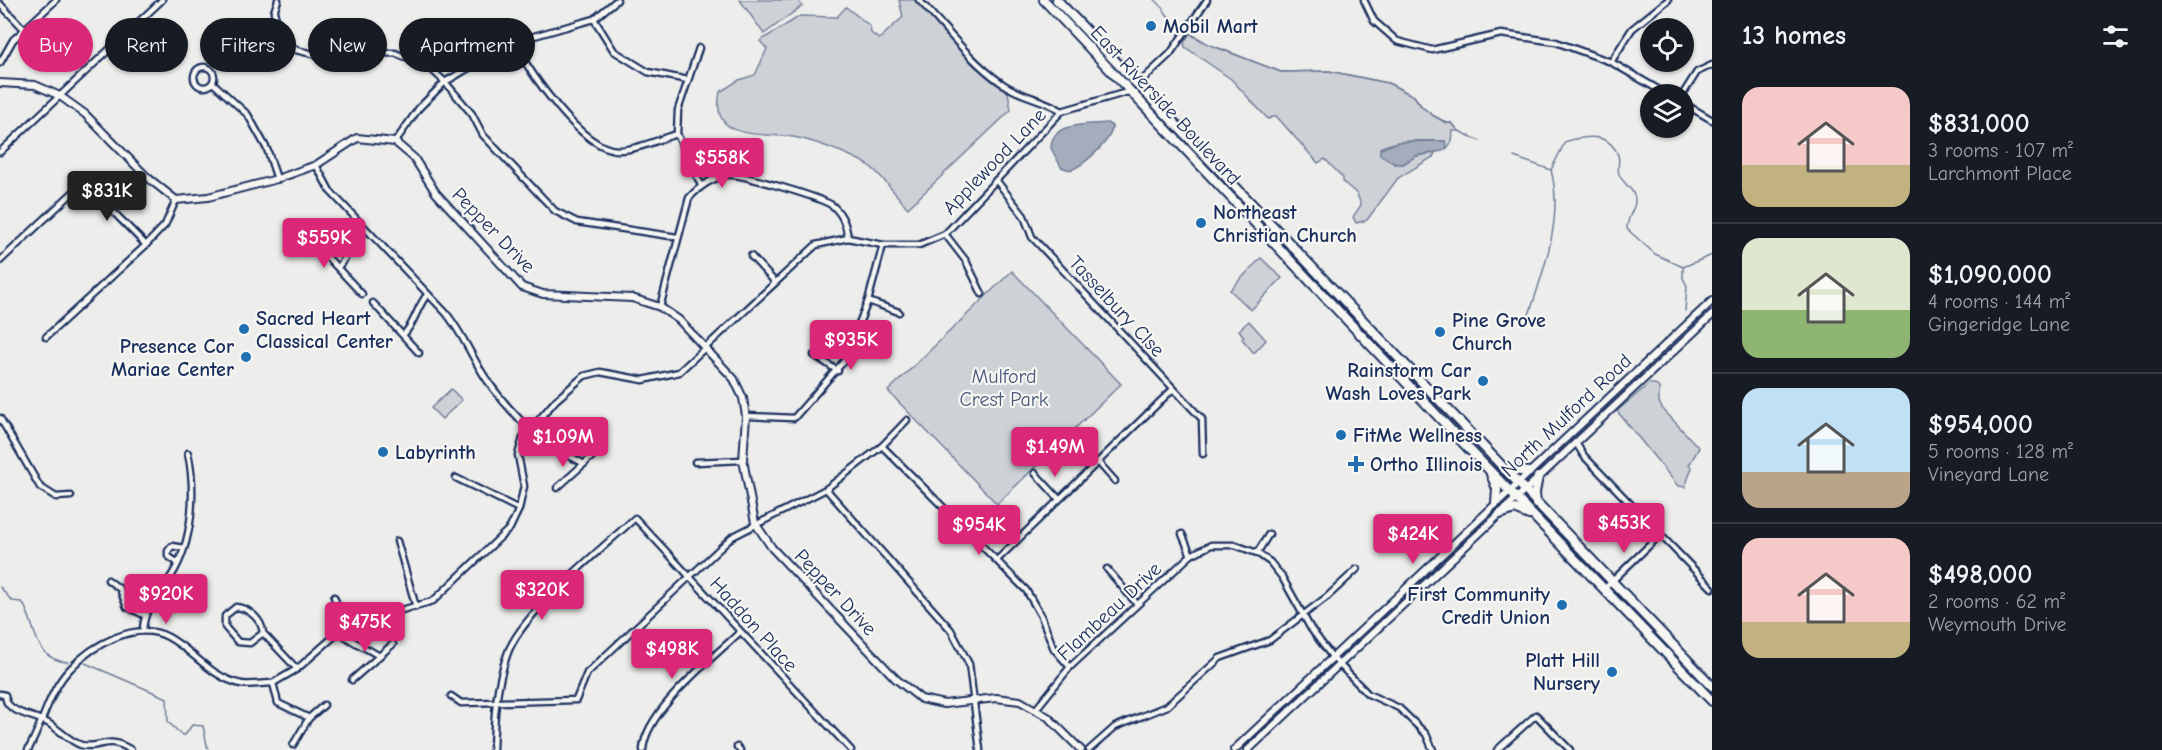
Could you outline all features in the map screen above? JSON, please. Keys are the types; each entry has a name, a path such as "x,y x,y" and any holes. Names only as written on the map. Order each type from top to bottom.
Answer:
{"main road":[{"name":"East Riverside Boulevard","path":"1044,0 1509,491 1712,701"},
{"name":"East Riverside Boulevard","path":"1057,0 1500,467 1712,686"},
{"path":"1293,263 1300,256"},
{"path":"1500,467 1515,472 1529,472"},
{"path":"1489,469 1497,489 1496,503"},
{"path":"1536,504 1535,492 1539,477"},
{"path":"1500,514 1515,509 1522,510 1537,520"}],"street":[{"path":"36,18 56,0"},
{"path":"0,152 162,0"},
{"path":"278,0 274,12 281,34 296,50 318,56 395,53 430,68 446,82 472,114 483,135 555,211 577,222 677,237"},
{"path":"535,36 594,19 617,0"},
{"path":"919,0 1000,83 1020,95 1050,103 1062,111"},
{"name":"Applewood Lane","path":"143,630 167,637 211,672 242,684 273,683 297,669 346,626 433,601 510,528 519,509 524,486 518,455 530,428 584,376 600,372 643,380 679,372 816,245 848,238 883,244 919,245 945,234 1062,111 1130,91 1137,85 1173,50 1207,0"},
{"path":"1364,0 1374,21 1397,41 1432,50 1501,33 1556,42 1611,62 1649,84"},
{"path":"1611,62 1632,29 1668,0"},
{"path":"0,4 18,23"},
{"path":"594,19 614,51 648,72 688,80"},
{"path":"0,63 8,46 18,35"},
{"path":"699,48 678,110 677,134 701,185"},
{"path":"1689,84 1697,72 1712,65"},
{"path":"201,68 210,69 214,76 213,83 208,87 201,87 196,82 196,72 201,68"},
{"path":"0,83 36,85 60,96 85,114 147,177 176,200 208,197 277,179 316,165 357,138 395,142 419,108 446,82 463,72"},
{"path":"530,72 587,139 618,150 677,134"},
{"path":"213,83 248,116 267,149 277,179"},
{"path":"1694,109 1712,120"},
{"name":"Pepper Drive","path":"395,142 414,158 436,193 522,286 543,294 632,298 660,307 679,320 734,379 743,398 746,416 743,460 755,523 772,548 896,679 921,699 944,704 974,699 1009,699 1036,709 1048,717 1081,750"},
{"path":"316,165 330,191 462,333 488,381 530,428 550,448 570,454 584,464"},
{"path":"660,307 688,198 701,185 729,174 818,197 833,206 844,220 848,238"},
{"name":"Tasselbury Clse","path":"996,180 1024,216 1032,237 1202,419 1203,454"},
{"path":"0,261 84,182 146,245"},
{"path":"46,337 165,225 176,200"},
{"path":"338,267 350,251 354,237 364,227"},
{"path":"302,230 362,294"},
{"path":"945,234 966,261 982,294"},
{"path":"746,416 794,418 838,371 868,301 883,244"},
{"path":"751,256 775,282"},
{"path":"403,335 411,327 419,305 428,295"},
{"path":"868,301 899,312"},
{"name":"North Mulford Road","path":"1234,750 1712,301"},
{"path":"373,303 419,353"},
{"name":"North Mulford Road","path":"1248,750 1712,315"},
{"path":"814,355 838,371"},
{"path":"1648,362 1655,369"},
{"path":"998,559 1173,389"},
{"path":"0,418 40,487 56,497 71,496"},
{"path":"451,696 461,703 495,704 576,700 587,673 732,537 755,523 826,489 882,446 907,420"},
{"path":"1576,443 1584,456 1712,588"},
{"path":"882,446 998,559 1026,590 1041,616 1053,649 1070,667"},
{"path":"28,750 44,720 53,694 69,669 116,636 143,630 144,615 178,563 183,548 192,489 188,453"},
{"path":"557,488 596,453"},
{"path":"695,462 743,460"},
{"path":"1098,462 1115,481"},
{"path":"1035,473 1059,499"},
{"path":"456,478 519,509"},
{"path":"826,489 951,630 969,664 980,750"},
{"name":"Haddon Place","path":"495,704 507,652 535,611 635,518 850,750"},
{"path":"1182,534 1191,555 1211,545 1235,546 1257,553 1277,570 1302,615 1339,665 1368,694 1399,708 1426,734 1433,750"},
{"path":"1257,553 1269,534"},
{"path":"1604,589 1660,535"},
{"path":"397,541 416,607"},
{"path":"178,563 168,556 168,551 172,546 183,548"},
{"name":"Flambeau Drive","path":"1036,709 1070,667 1191,555"},
{"path":"1107,569 1137,604"},
{"path":"1089,750 1115,727 1167,705 1220,658 1264,644 1322,601 1357,569"},
{"path":"108,580 120,589 127,606 144,615"},
{"path":"334,597 346,626"},
{"path":"263,633 250,643 238,642 225,627 225,616 237,607 243,608 259,622 263,633 297,669"},
{"path":"340,632 351,642 366,647 379,656"},
{"path":"644,750 644,738 674,694 740,632"},
{"path":"352,680 393,644"},
{"path":"273,683 278,703 309,718"},
{"path":"0,694 6,694 7,704 14,710 44,720 82,746 95,746 107,741 131,750"},
{"path":"493,750 495,704"},
{"path":"293,745 309,718 324,705"},
{"path":"1497,750 1536,715 1570,750"}],"green space":[{"path":"740,0 798,0 802,6 764,34"},
{"path":"899,0 916,0 974,63 1008,92 1011,110 908,208 874,170 856,158 829,147 793,137 740,131 730,127 722,119 719,108 720,92 739,80 755,75 767,49 760,41 800,16 837,17 846,7 870,26 871,33 879,39 903,17"},
{"path":"1190,33 1208,44 1281,72 1329,71 1388,83 1414,96 1422,107 1447,123 1452,123 1459,131 1453,131 1452,142 1447,148 1445,141 1403,141 1380,148 1391,161 1403,164 1416,156 1435,153 1433,157 1398,178 1367,220 1356,223 1353,217 1361,205 1357,194 1343,182 1343,178 1325,159 1318,163 1276,116 1268,119 1231,79 1185,47 1184,43"},
{"path":"1261,258 1282,278 1251,310 1230,290"},
{"name":"Mulford Crest Park","path":"1012,271 1121,384 997,504 888,391"},
{"path":"1249,321 1266,340 1254,353 1242,339 1244,337 1239,330"},
{"path":"1649,384 1655,384 1659,388 1659,402 1662,408 1699,448 1689,465 1692,468 1685,487 1678,486 1617,411"},
{"path":"451,389 462,400 442,419 431,408"}],"water":[{"path":"1107,123 1112,126 1111,131 1092,156 1073,169 1061,167 1051,148 1057,133 1072,126"},
{"path":"1445,141 1447,148 1442,151 1416,156 1403,164 1395,164 1380,155 1380,149 1398,142"}],"waterway":[{"path":"1155,0 1178,25"},
{"path":"1192,35 1208,44 1281,72 1329,71 1388,83 1414,96 1422,107 1434,116 1447,123 1452,123 1459,131 1480,141"},
{"path":"1551,170 1565,142 1591,137 1604,140 1614,148 1618,155 1619,174 1635,198 1627,229 1655,254 1683,267 1712,255"},
{"path":"1514,157 1551,170 1554,188 1555,207 1550,245 1528,318 1523,322"},
{"path":"1683,268 1683,278 1687,286 1685,311"},
{"path":"0,587 12,601 22,602 41,648 47,655 56,660 68,662"},
{"path":"85,663 167,698 168,722 182,735 185,735 192,725 203,726 208,750"}],"place":[{"name":"Mobil Mart","path":"1151,26"},
{"name":"Northeast Christian Church","path":"1201,223"},
{"name":"Sacred Heart Classical Center","path":"244,329"},
{"name":"Pine Grove Church","path":"1440,332"},
{"name":"Presence Cor Mariae Center","path":"246,357"},
{"name":"Rainstorm Car Wash Loves Park","path":"1483,381"},
{"name":"FitMe Wellness","path":"1341,435"},
{"name":"Labyrinth","path":"383,452"},
{"name":"Ortho Illinois","path":"1356,464"},
{"name":"First Community Credit Union","path":"1562,605"},
{"name":"Platt Hill Nursery","path":"1612,672"}]}
